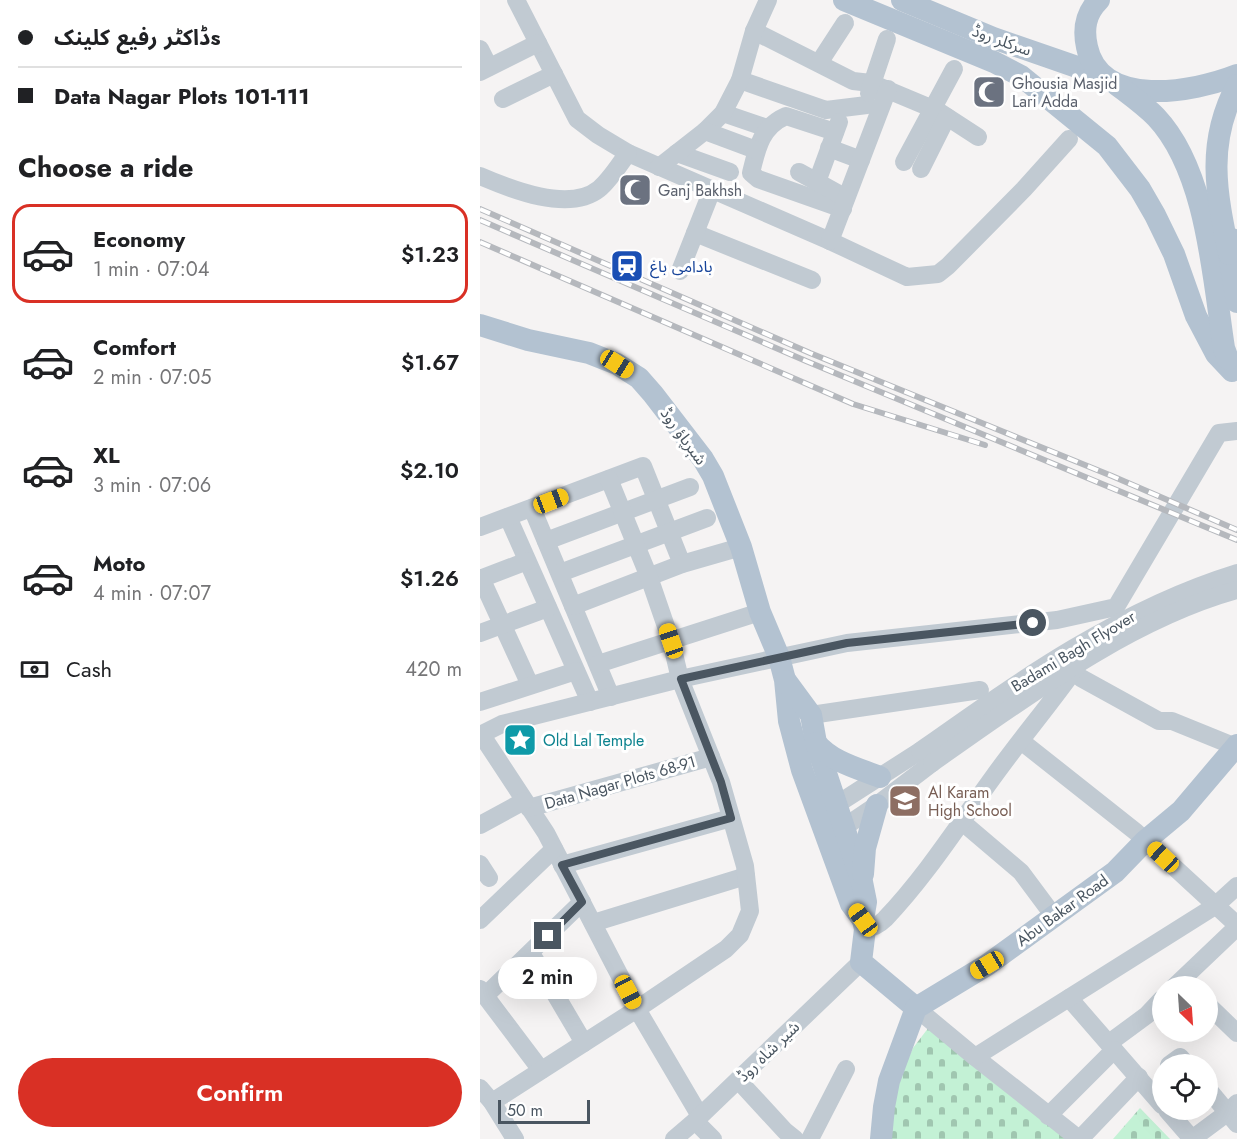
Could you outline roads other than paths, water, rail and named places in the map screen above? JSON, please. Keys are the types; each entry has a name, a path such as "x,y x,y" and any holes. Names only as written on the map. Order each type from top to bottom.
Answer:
{"main road":[{"path":"844,0 985,58 1021,76 1107,146 1140,189 1155,215 1174,254 1197,316 1216,354 1235,375"},
{"name":"سرکلر روڈ","path":"902,0 993,38 1110,80"},
{"path":"1099,0 1085,21 1084,36 1092,64 1156,117 1188,167 1198,194 1224,348 1235,375"},
{"path":"1110,80 1135,89 1177,89 1209,84 1237,75"},
{"path":"1237,85 1228,102 1220,128 1216,155 1218,204 1237,302"},
{"path":"1229,254 1237,217"},
{"name":"شېرپاؤ روڈ","path":"480,325 528,340 589,353 617,364 639,378 703,459 713,476 741,547 760,612 779,657 785,680"},
{"path":"785,680 811,715 828,811 851,904 864,925"},
{"path":"785,680 789,721 802,770 828,811"},
{"path":"816,743 825,753 880,777"},
{"name":"Abu Bakar Road","path":"916,1008 987,965 1114,872 1181,810 1236,746"},
{"path":"877,805 865,848 862,882 866,902 861,962 916,1008 889,1081 881,1139"},
{"path":"835,832 862,882"}],"street":[{"path":"516,0 577,119 598,135 628,153 907,277 938,274 948,266 1069,139"},
{"path":"659,167 705,131 723,113 740,81 754,31 768,0"},
{"path":"819,63 845,22"},
{"path":"754,31 853,81 880,86 939,113 978,137"},
{"path":"830,241 870,135 887,39"},
{"path":"480,49 485,69 538,43"},
{"path":"921,169 954,69"},
{"path":"503,99 554,74"},
{"path":"740,81 826,110 867,105"},
{"path":"870,135 865,118 867,105 880,86"},
{"path":"817,182 839,123 838,108"},
{"path":"723,113 767,128"},
{"path":"904,162 939,113"},
{"path":"743,204 756,150 767,128 776,120 786,116 832,140 861,160"},
{"path":"705,131 756,150"},
{"path":"480,176 508,188 541,196 572,199 587,196 599,189 628,153"},
{"path":"677,153 730,172"},
{"path":"751,172 758,179 844,203"},
{"path":"799,172 817,182 844,203"},
{"path":"680,271 712,190"},
{"path":"695,232 812,280"},
{"path":"864,925 873,928 884,920 922,875 1059,693 1116,607 1219,434 1237,431"},
{"path":"480,527 643,466 682,564"},
{"path":"515,1139 486,1095 541,1070 638,1009 726,948 740,935 750,911 746,876 721,782 681,679 671,641 649,577 609,479"},
{"path":"546,541 690,487"},
{"path":"532,508 611,697"},
{"path":"508,517 590,702"},
{"path":"560,573 707,518"},
{"path":"573,606 682,564 741,547"},
{"path":"527,561 481,579 530,685"},
{"name":"Badami Bagh Flyover","path":"926,757 998,696 1065,653 1125,619 1206,582 1237,573"},
{"name":"Badami Bagh Flyover","path":"926,757 1025,699 1097,653 1178,612 1237,590"},
{"path":"713,1139 698,1118 638,1009 558,857 527,804 481,734 502,724 681,679 847,643 1057,620 1116,607"},
{"path":"480,633 548,608"},
{"path":"598,664 760,612"},
{"path":"480,702 576,671"},
{"path":"1081,678 1159,721 1172,721 1236,746"},
{"path":"811,715 980,690"},
{"path":"1021,741 1146,841 1237,926 1190,976"},
{"name":"Data Nagar Plots 68-91","path":"480,825 527,804 711,757"},
{"path":"828,811 880,777 926,757"},
{"path":"835,832 877,805 926,757"},
{"path":"480,920 558,857 731,818"},
{"path":"961,821 1021,872 1053,915"},
{"path":"593,923 746,876"},
{"path":"975,1057 1215,906 1237,886"},
{"path":"541,1070 483,992 531,953 582,902"},
{"path":"531,953 584,1043"},
{"name":"شیر شاہ روڈ","path":"674,1139 861,962"},
{"path":"1069,998 1152,1094"},
{"path":"916,1008 1079,1139 1141,1081 1152,1075"},
{"path":"1048,1116 1112,1046 1152,1010"},
{"path":"1218,1015 1237,1033"},
{"path":"810,1139 846,1069"},
{"path":"738,1080 795,1139"},
{"path":"1176,1120 1192,1139 1234,1114 1218,1099"}],"railway":[{"path":"480,209 810,353 1112,476 1237,530"},
{"path":"480,220 806,361 1237,540"},
{"path":"480,242 853,404 985,445"}],"place":[{"name":"Ghousia Masjid Lari Adda","path":"989,92"},
{"name":"Ganj Bakhsh","path":"635,190"},
{"name":"بادامی باغ","path":"627,266"},
{"name":"Old Lal Temple","path":"520,740"},
{"name":"Al Karam High School","path":"905,801"}]}
